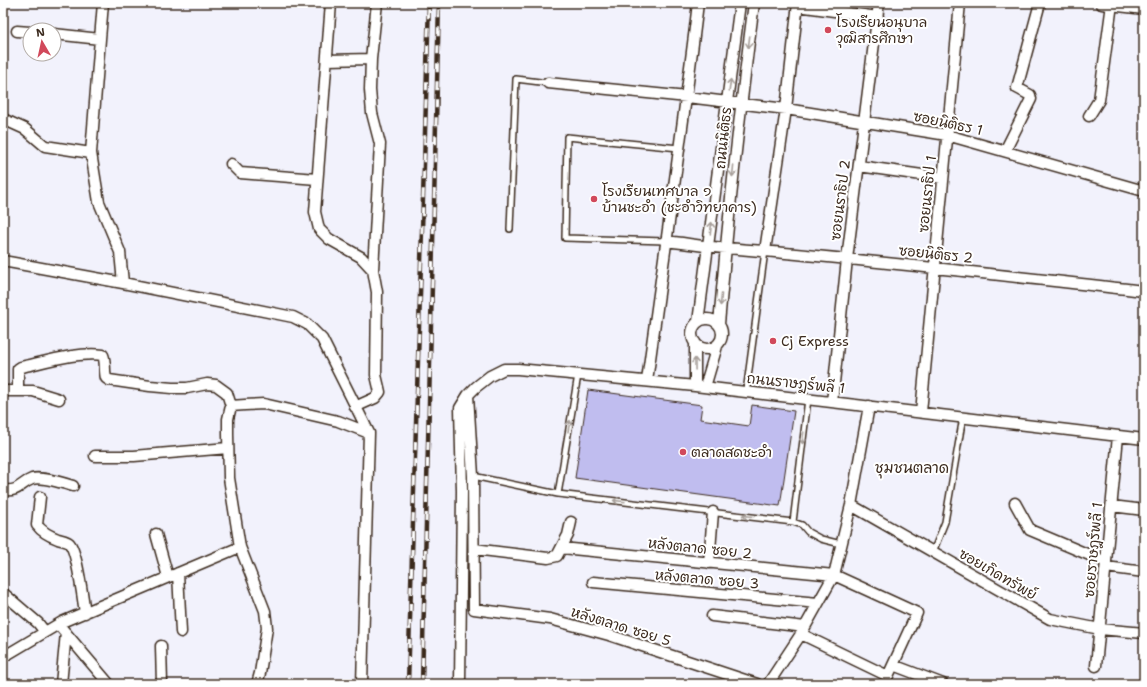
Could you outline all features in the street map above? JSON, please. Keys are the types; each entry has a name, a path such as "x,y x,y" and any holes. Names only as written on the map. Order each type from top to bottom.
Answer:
{"street":[{"path":"103,3 91,153 99,202 120,252 123,283"},
{"path":"331,3 315,212 319,229 329,239 361,257 373,270"},
{"path":"355,406 375,398 380,392 376,375 377,292 373,270 380,144 372,113 370,90 371,59 377,3"},
{"path":"647,382 687,97 698,3"},
{"name":"ถนนนิติธร","path":"698,322 740,3"},
{"name":"ถนนนิติธร","path":"719,324 725,248 754,3"},
{"name":"ซอยนราธิป 2","path":"832,402 847,259 879,3"},
{"name":"ซอยนราธิป 1","path":"920,412 960,3"},
{"path":"1005,151 1031,99 1030,95 1017,88 1040,3"},
{"path":"765,251 786,109 798,4 878,17"},
{"path":"1089,116 1099,100 1107,4 1144,8"},
{"path":"17,31 22,31"},
{"path":"62,35 100,39"},
{"path":"327,60 371,59"},
{"name":"ซอยนิติธร 1","path":"548,82 786,109 947,135 1144,191"},
{"path":"3,119 25,130 45,146 91,153"},
{"path":"232,164 240,173 317,179"},
{"path":"859,166 943,178"},
{"name":"ซอยนิติธร 2","path":"666,241 708,247 847,259 1144,291"},
{"path":"3,261 294,317 307,324 322,339 369,433 362,684"},
{"path":"705,319 710,319 719,324 723,333 700,387 695,342 692,333 693,328 698,322 705,319"},
{"path":"695,342 702,349 717,346"},
{"path":"18,391 18,368 71,357 96,354 103,355 105,374 106,378 109,380 172,388 187,388 207,384 216,385 227,393 231,406 228,419 229,478 240,547 265,611 267,628 257,684"},
{"name":"ถนนราษฎร์พลี 1","path":"460,684 462,491 460,408 476,386 490,376 504,369 518,369 746,392 1144,439"},
{"path":"3,391 33,391 59,399"},
{"path":"468,395 473,476 474,549 548,558 557,556 568,535 571,522"},
{"path":"231,406 264,404 338,421 369,433"},
{"path":"768,684 803,631 834,575 850,505 869,406"},
{"name":"ซอยราษฎร์พลี 1","path":"1096,666 1118,436"},
{"path":"95,456 134,456 188,450 228,448"},
{"path":"3,490 16,489 31,479 37,478 73,486"},
{"path":"40,497 37,525 41,530 54,537 69,542 72,546 76,557 85,613"},
{"path":"1015,503 1030,530 1106,565 1144,572"},
{"name":"ซอยเกิดทรัพย์","path":"850,505 1050,620 1100,629 1144,633"},
{"path":"1112,506 1144,510"},
{"path":"709,563 713,512"},
{"path":"156,534 168,577"},
{"path":"3,657 59,625 240,547"},
{"name":"หลังตลาด ซอย 2","path":"562,548 834,575 917,613 893,665"},
{"name":"หลังตลาด ซอย 5","path":"474,549 474,609 550,619 609,635 757,684"},
{"path":"178,573 181,632"},
{"name":"หลังตลาด ซอย 3","path":"594,582 818,603"},
{"path":"3,593 38,623 45,632"},
{"path":"712,616 803,631 888,676 893,665 943,684"},
{"path":"59,625 109,684"},
{"path":"61,684 66,633"},
{"path":"161,646 162,684"}],"lane":[{"path":"510,228 516,79 548,82"},
{"path":"666,241 565,238 567,137 679,148"},
{"path":"746,392 765,251"},
{"path":"558,494 578,375"},
{"path":"793,522 808,399"},
{"path":"933,552 945,522 963,417"},
{"path":"473,476 558,494 793,522 802,525 808,532 821,539 841,544"}],"building":[{"name":"ตลาดสดชะอำ","path":"588,390 702,405 700,419 749,426 752,405 794,411 780,506 575,478"}],"railway":[{"path":"408,684 429,3"},
{"path":"422,684 439,3"}],"place":[{"name":"โรงเรียนอนุบาล วุฒิสารศึกษา","path":"828,30"},
{"name":"โรงเรียนเทศบาล ๑ บ้านชะอำ (ชะอำวิทยาคาร)","path":"594,199"},
{"name":"Cj Express","path":"773,341"},
{"name":"ตลาดสดชะอำ","path":"683,452"}],"district":[{"name":"ชุมชนตลาด","path":"912,468"}]}
